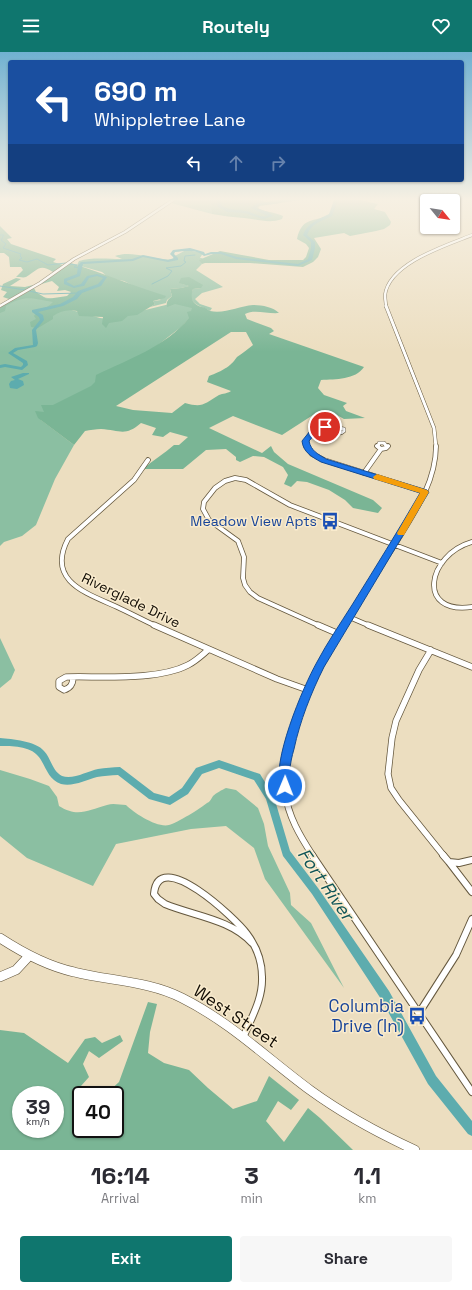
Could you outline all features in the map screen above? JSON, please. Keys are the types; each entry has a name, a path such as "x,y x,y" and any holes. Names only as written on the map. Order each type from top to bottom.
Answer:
{"main road":[{"name":"West Street","path":"0,938 29,956 69,971 141,985 167,992 197,1007 243,1038 310,1090 343,1112 373,1130 415,1150"},
{"path":"0,977 16,970 29,956"}],"street":[{"path":"0,306 40,283 74,259 92,249"},
{"path":"441,249 406,265 395,274 385,289 383,296 386,308 412,375 432,420 436,437 436,452 433,471 425,492 320,665 308,690 293,733 285,765 285,791 292,819 306,846 472,1092"},
{"path":"334,427 322,428 312,432 306,441 307,448 314,455 321,459 425,492"},
{"path":"364,473 380,449"},
{"name":"Riverglade Drive","path":"148,460 141,466 138,476 133,481 69,538 62,552 62,566 68,579 80,589 208,650 272,677 308,690"},
{"path":"339,634 250,593 243,580 244,558 240,543 230,532 208,519 204,512 203,505 205,501 220,484 231,479 244,479 254,483 284,502 442,563"},
{"path":"472,542 456,548 442,563 433,584 436,595 450,606 460,608 472,607"},
{"path":"349,617 472,667"},
{"path":"73,677 160,673 187,666 208,650"},
{"path":"431,650 419,670 396,721 390,750 388,777 399,800 472,892"},
{"path":"449,862 460,863 472,860"},
{"path":"243,1038 257,1004 262,983 260,965 252,943 245,929 237,920 207,896 173,879 164,878 158,882 154,894 158,901 228,926 240,932 252,943"},
{"path":"419,1013 458,951 472,919"}],"green space":[{"path":"0,249 27,249 56,259 53,262 63,265 53,272 45,268 39,268 26,277 16,277 23,270 21,267 10,267 9,257 4,253 0,253"},
{"path":"309,249 321,249 318,257 313,262 303,267 250,263 202,264 199,260 220,251 269,260 303,260 306,257"},
{"path":"186,250 203,253 200,258 203,258 200,260 202,264 196,270 223,287 202,293 195,299 200,304 212,308 210,311 196,304 190,297 193,289 201,288 179,283 190,286 170,289 172,296 166,303 150,307 155,304 153,301 161,300 124,281 109,278 102,272 77,265 79,261 89,259 122,259 115,256 122,254 160,259 174,259 173,257"},
{"path":"71,263 166,296 165,298 153,301 155,304 137,315 128,316 122,321 109,323 106,328 102,324 103,317 79,316 77,311 70,310 56,314 53,316 53,319 38,328 31,327 30,322 36,319 34,316 40,310 53,302 29,298 13,302 6,306 5,311 0,313 0,308 34,288 36,292 47,299 67,296 71,292 65,290 57,291 59,287 52,281 38,285"},
{"path":"189,277 203,285 201,288 193,289 192,293 194,303 199,306 216,312 253,305 271,308 279,313 257,312 245,314 247,319 271,328 274,331 269,334 364,367 350,377 321,380 318,388 324,395 347,403 343,406 346,411 365,418 344,419 335,414 313,415 282,435 233,416 209,428 262,453 271,446 274,452 288,464 373,500 382,508 378,513 353,508 345,500 329,490 307,482 297,481 291,487 284,484 288,475 283,467 264,457 253,456 240,462 236,460 236,457 226,449 206,450 183,469 143,469 174,445 179,445 188,437 170,432 163,437 152,435 156,428 141,423 131,430 122,432 101,429 85,431 74,445 38,418 35,411 44,412 41,405 53,405 91,386 95,382 96,375 134,358 158,345 179,328 189,318 187,312 191,311 192,308 175,304 167,307 167,303 172,296 170,289 189,286 179,283 181,278","holes":["231,332 246,332 253,345 227,367 209,376 207,382 231,391 230,392 219,395 200,405 185,403 172,413 133,410 116,406"]},
{"path":"16,278 21,279 10,286 25,287 33,285 32,287 9,299 3,297 7,292 1,290 3,284"},
{"path":"34,296 55,299 68,309 108,319 178,302 198,309 181,327 154,348 41,420 74,445 55,479 36,525 22,536 4,542 0,546 0,308 17,298"},
{"path":"0,638 15,670 11,679 0,688"},
{"path":"0,770 49,786 57,797 59,806 66,810 72,812 83,812 109,804 126,805 146,819 164,825 173,824 189,815 209,802 213,796 226,788 236,790 258,808 264,824 268,846 290,893 291,905 311,923 344,988 265,879 254,848 226,826 191,829 116,844 93,886 27,858 0,836"},
{"path":"148,1002 157,1004 150,1032 148,1053 164,1063 189,1070 233,1109 257,1101 269,1076 299,1100 291,1110 278,1101 266,1121 284,1142 308,1108 353,1150 0,1150 0,1030 24,1033 68,1063 85,1039 95,1037 102,1043 120,1035 123,1041 99,1058 89,1051 83,1064 89,1077 81,1086 72,1086 72,1138 124,1138 124,1086 115,1086 119,1082"}],"water":[{"path":"23,373 29,373 18,379 23,381 24,385 17,389 10,388 9,384 11,381 15,380 11,377"}],"waterway":[{"path":"7,249 21,254 20,256 22,258 19,260 27,262 37,259 48,265 66,263"},
{"name":"Fort River","path":"0,367 5,365 22,369 26,365 25,362 10,353 17,349 35,346 34,330 42,320 41,316 34,311 61,305 75,298 80,292 100,285 105,277 97,275 88,277 83,285 74,287 65,283 65,280 79,275 80,265 82,263 133,260 143,256 168,261 177,259 172,254 174,251 188,249"},
{"name":"Fort River","path":"191,249 203,253 204,255 221,253 236,258 298,265 310,260 313,249"},
{"path":"152,284 168,276 172,271 166,268 181,266 186,262 184,261 185,256 195,255"},
{"name":"Fort River","path":"69,264 77,265 74,267 80,268"},
{"path":"0,286 25,290"},
{"path":"29,291 43,294 79,293"},
{"name":"Fort River","path":"0,742 22,744 38,750 52,772 62,780 66,781 99,773 120,771 152,796 170,801 185,791 199,771 219,764 257,777 270,797 286,853 315,891 385,995 432,1080 472,1130"}],"slow traffic":[{"path":"377,477 425,492 401,533"}],"place":[{"name":"Meadow View Apts","path":"330,521"},
{"name":"Columbia Drive (In)","path":"417,1016"}],"route":[{"path":"285,786 284,770 293,733 302,706 320,665 425,492 324,460 314,455 306,447 306,441 312,432 325,427"}]}
